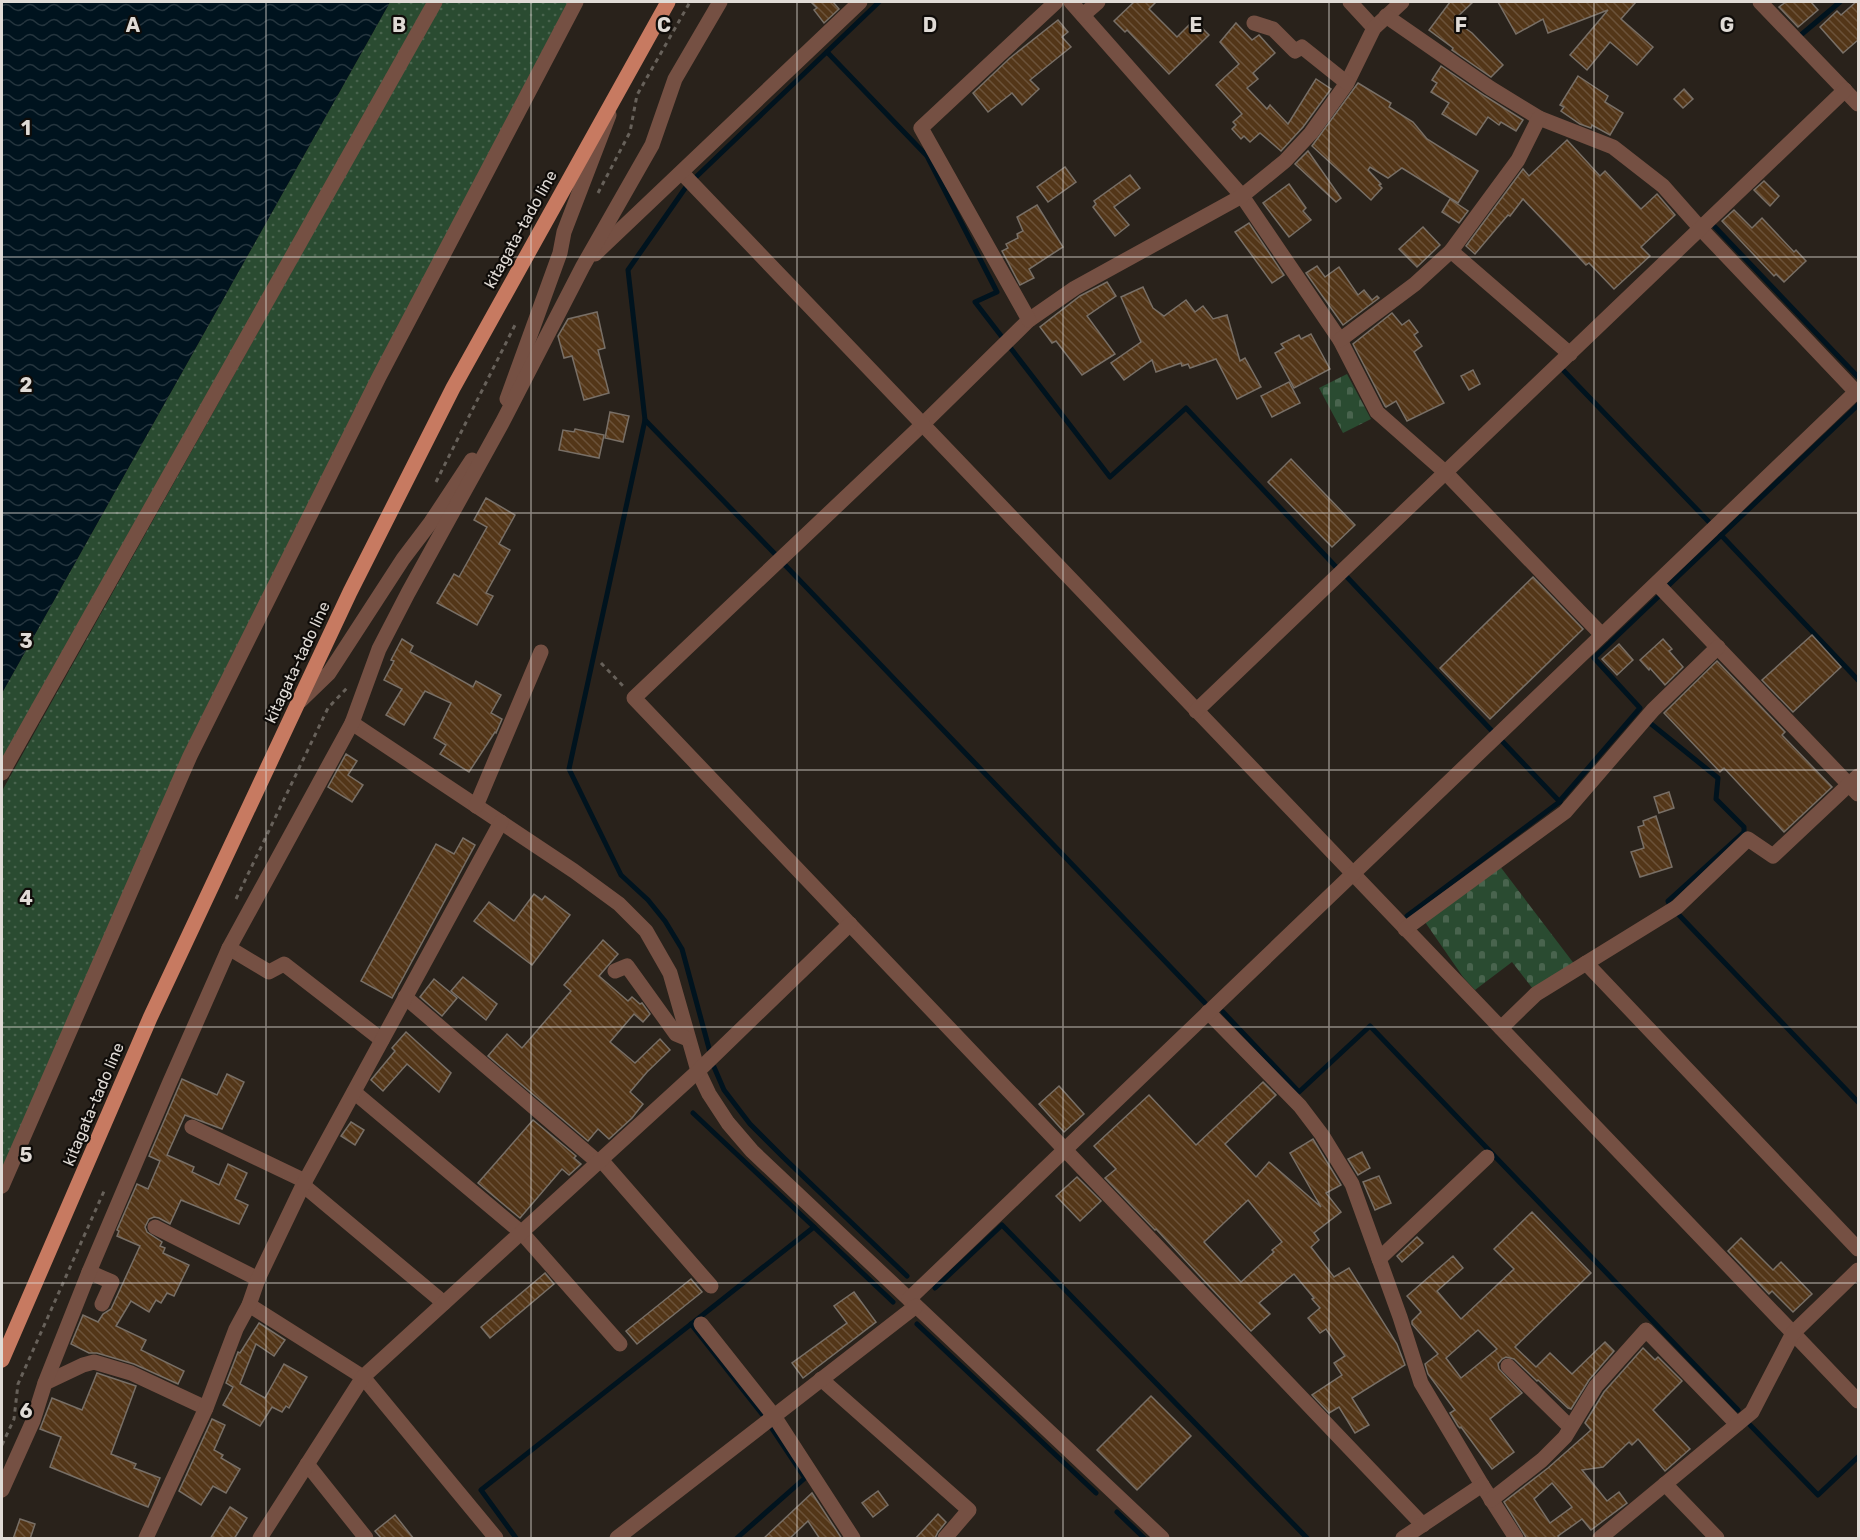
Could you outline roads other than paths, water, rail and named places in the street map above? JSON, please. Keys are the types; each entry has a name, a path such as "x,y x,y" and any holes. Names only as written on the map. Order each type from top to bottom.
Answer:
{"main road":[{"name":"kitagata-tado line","path":"2,1360 150,1018 298,702 453,388 668,2"}],"street":[{"path":"2,773 435,2"},
{"path":"2,1186 190,756 379,377 576,2"},
{"path":"2,1490 33,1421 45,1383 169,1084 230,948 352,723 379,650 502,423 583,266 652,145 675,79 720,2"},
{"path":"583,266 860,2"},
{"path":"1029,320 921,128 1056,2"},
{"path":"1071,2 1242,196 1340,340 1377,412 1445,472 1602,635"},
{"path":"1083,15 1098,2"},
{"path":"1350,2 1374,28"},
{"path":"1402,2 1374,28 1347,83 1311,133 1285,161 1242,196 1075,288 1029,320 922,425 634,698 1424,1525"},
{"path":"1760,2 1858,104"},
{"path":"617,1539 821,1379 913,1302 1065,1149 1858,392 1701,229 1663,186 1613,147 1539,118 1490,88 1386,16"},
{"path":"1254,23 1273,29 1295,51 1302,47 1347,83"},
{"path":"1196,711 1845,90"},
{"path":"298,702 329,672 478,450 502,423 508,392 560,253 564,232 617,92"},
{"path":"1340,340 1415,284 1450,252 1518,160 1539,118"},
{"path":"682,173 1858,1401"},
{"path":"1450,252 1570,354"},
{"path":"1501,1028 1536,994 1677,907 1748,839 1773,856 1856,785 1657,584"},
{"path":"1406,929 1565,812 1653,710 1718,647"},
{"path":"476,806 542,652"},
{"path":"352,723 574,871 619,904 645,931 670,973 698,1071 709,1094 728,1123 752,1151 1162,1539"},
{"path":"146,1539 206,1408 258,1279 304,1183 501,822"},
{"path":"260,1539 363,1377 601,1162 850,924"},
{"path":"230,948 269,972 284,964 382,1040"},
{"path":"1586,963 1858,1249"},
{"path":"615,971 627,966 676,1034 688,1039"},
{"path":"405,997 601,1162 711,1286"},
{"path":"1208,1012 1300,1106 1322,1135 1352,1184 1421,1383 1516,1539"},
{"path":"354,1092 522,1233 620,1344"},
{"path":"192,1127 304,1183 444,1303"},
{"path":"1379,1259 1487,1157"},
{"path":"155,1227 258,1279"},
{"path":"1600,1539 1752,1412 1793,1333 1858,1270"},
{"path":"90,1272 112,1282 102,1304"},
{"path":"249,1305 363,1377 495,1539"},
{"path":"701,1324 774,1416 853,1539"},
{"path":"1491,1500 1542,1460 1565,1437 1596,1386 1647,1330 1737,1424"},
{"path":"45,1383 94,1362 131,1373 206,1408"},
{"path":"1508,1366 1570,1427"},
{"path":"821,1379 969,1510 945,1539"},
{"path":"308,1464 366,1539"},
{"path":"1665,1484 1717,1539"},
{"path":"1403,1539 1482,1485"}],"water":[{"path":"2,2 390,2 2,693"}],"waterway":[{"path":"696,177 879,2"},
{"path":"1802,34 1840,2"},
{"path":"827,52 927,156 997,292 975,302 1002,337"},
{"path":"686,187 628,270 645,420 569,769 621,875 648,900 665,921 682,949 710,1052"},
{"path":"1715,227 1858,377"},
{"path":"1009,346 1110,477 1186,408 1337,568"},
{"path":"1564,371 1710,523"},
{"path":"1669,585 1858,405"},
{"path":"645,420 775,554"},
{"path":"1720,534 1858,680"},
{"path":"784,564 1205,1003"},
{"path":"1346,576 1492,731"},
{"path":"1407,916 1558,803 1640,708 1594,658 1658,597"},
{"path":"1650,723 1718,778 1716,799 1744,827 1744,832 1668,901 1670,906"},
{"path":"1502,741 1560,802"},
{"path":"1679,915 1858,1102"},
{"path":"1223,1012 1299,1092 1370,1026 1738,1410"},
{"path":"714,1067 724,1090 750,1124 907,1276"},
{"path":"693,1113 814,1227"},
{"path":"935,1288 1002,1225 1307,1538"},
{"path":"516,1538 481,1490 814,1227 893,1302"},
{"path":"691,1324 762,1414"},
{"path":"917,1324 1096,1493"},
{"path":"1750,1425 1818,1495 1858,1457"},
{"path":"737,1538 805,1478 771,1427"},
{"path":"1117,1512 1144,1538"}]}
